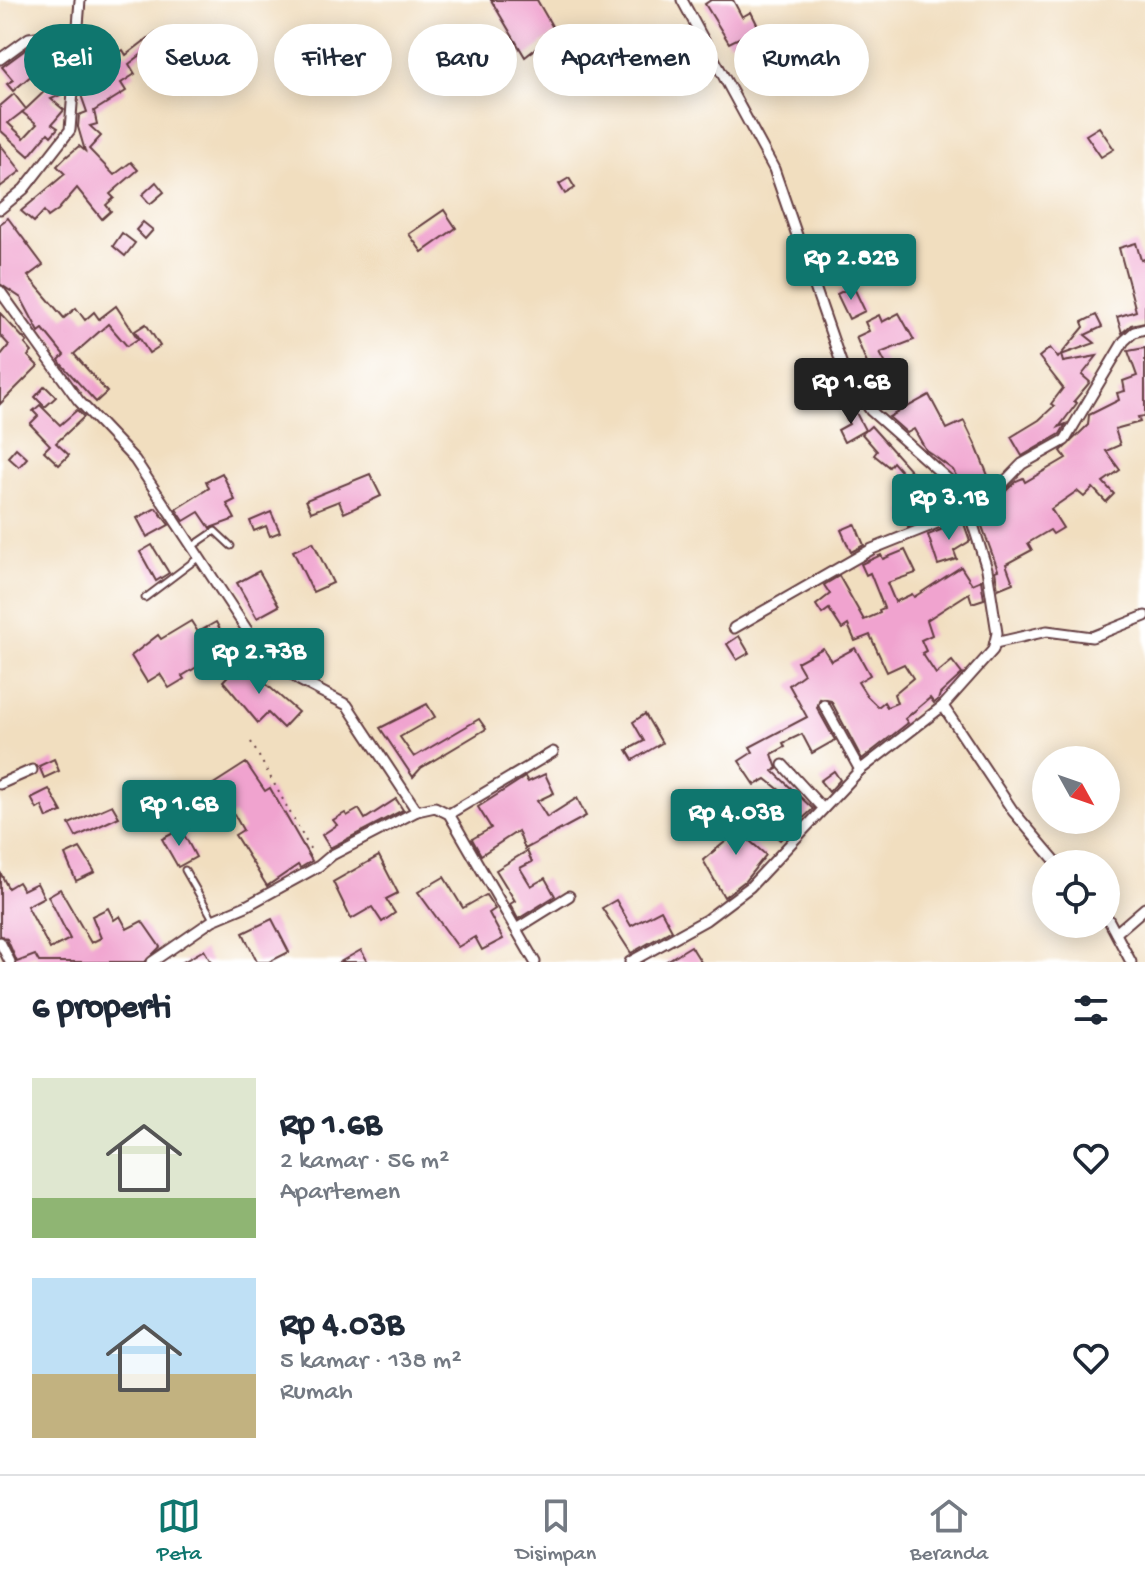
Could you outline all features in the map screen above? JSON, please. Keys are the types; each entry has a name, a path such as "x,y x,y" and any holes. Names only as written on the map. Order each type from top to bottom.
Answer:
{"street":[{"path":"79,24 80,0"},
{"path":"630,962 706,920 750,887 860,770 943,706 987,658 997,633 987,569 969,512 950,481 871,411 844,371 774,169 682,0"},
{"path":"0,59 24,42"},
{"path":"0,209 24,189 70,130 73,96"},
{"path":"0,291 79,401 135,460 247,630 274,660 299,680 347,705 417,811"},
{"path":"734,628 872,549 969,512 989,499 1022,464 1065,440 1124,341 1134,332 1145,329"},
{"path":"995,643 1047,631 1092,637 1145,616"},
{"path":"824,705 860,770"},
{"path":"943,706 1013,811 1046,850"},
{"path":"449,814 553,752"},
{"path":"783,765 823,809"},
{"path":"0,784 32,770"},
{"path":"152,962 213,920 246,906 319,866 332,855 417,811 435,807 449,814 535,962"},
{"path":"516,929 569,896"},
{"path":"1120,930 1145,908"},
{"path":"1119,938 1131,962"},
{"path":"0,942 10,962"}],"lane":[{"path":"193,546 215,531 231,546"},
{"path":"145,598 199,557"},
{"path":"185,870 213,920"}],"path":[{"path":"251,742 319,866"}],"building":[{"path":"491,0 537,0 551,24 533,24 533,51 525,57 517,44 517,24 505,24"},
{"path":"711,0 733,0 742,17 751,12 757,24 734,24 734,40 729,43 705,4"},
{"path":"137,47 137,58 129,64 135,74 121,83 121,51 126,55"},
{"path":"24,51 24,82 13,91 7,84 13,80 2,67"},
{"path":"14,94 26,109 40,96 58,96 51,99 64,110 52,124 58,128 51,136 48,133 29,156 0,130 0,106","holes":["22,112 37,124 24,138 8,123"]},
{"path":"81,96 118,96 94,111 97,124 90,126 101,136 89,149 114,175 131,162 138,170 110,194 114,198 106,205 111,211 102,219 77,188 58,210 48,217 44,211 34,222 21,211 65,174 57,166 66,157 79,146 85,151 78,127 79,115 87,112"},
{"path":"1099,127 1114,149 1101,157 1086,135"},
{"path":"0,144 21,171 0,187"},
{"path":"569,178 575,188 565,194 559,184"},
{"path":"156,182 164,192 150,204 142,195"},
{"path":"444,210 456,228 422,252 409,234"},
{"path":"8,218 43,265 28,276 64,318 76,308 85,320 94,312 99,319 116,306 138,339 127,346 108,324 74,354 107,392 96,402 62,365 59,360 64,355 43,329 39,332 21,298 0,284 0,224"},
{"path":"143,222 153,230 145,239 136,230"},
{"path":"122,233 135,243 125,256 113,246"},
{"path":"1136,243 1141,260 1145,259 1145,322 1131,325 1122,333 1117,317 1136,311 1119,248"},
{"path":"853,286 865,311 849,319 837,294"},
{"path":"0,313 27,342 25,344 32,352 28,356 38,366 0,404 0,356 9,345 0,335"},
{"path":"899,313 914,340 880,353 895,381 869,395 859,379 871,373 856,337 869,331 865,322 879,315 882,322"},
{"path":"1096,315 1102,327 1085,335 1095,343 1061,355 1063,362 1097,356 1082,375 1090,382 1059,427 1066,424 1060,434 1022,456 1011,437 1039,420 1054,406 1051,404 1063,388 1039,357 1050,348 1058,358 1084,327 1082,322"},
{"path":"146,324 160,346 149,353 135,331"},
{"path":"1145,348 1145,416 1138,417 1140,422 1115,429 1120,445 1106,451 1120,470 1103,482 1114,494 1106,502 1093,488 1084,497 1077,491 1051,509 1063,528 1053,534 1050,530 1028,543 1032,550 1006,564 1013,583 998,589 995,571 998,570 978,515 1016,481 1023,478 1025,482 1066,458 1061,451 1088,425 1089,415 1119,400 1117,393 1125,391 1123,381 1137,376 1128,351"},
{"path":"45,386 56,397 45,407 35,397"},
{"path":"929,395 947,429 964,421 989,478 983,481 987,489 980,496 972,480 961,485 953,470 926,450 914,429 907,433 889,417"},
{"path":"40,405 60,425 77,410 84,417 56,443 69,455 59,465 44,451 50,445 30,424 38,416 33,411"},
{"path":"854,409 865,430 844,442 838,430 849,424 844,414"},
{"path":"871,426 919,480 923,477 931,495 938,492 942,503 953,500 957,507 908,526 902,511 915,506 915,500 906,477 893,462 889,467 874,455 877,451 862,434"},
{"path":"16,448 27,458 19,467 8,457"},
{"path":"222,473 235,500 227,504 235,519 210,528 199,512 184,521 176,509 209,488 206,481"},
{"path":"370,474 381,496 344,513 339,501 311,512 306,500"},
{"path":"156,508 169,525 147,537 137,518"},
{"path":"271,512 280,532 270,536 266,526 254,531 250,521"},
{"path":"963,521 970,541 954,551 957,559 938,565 928,535"},
{"path":"855,524 864,545 851,552 841,530"},
{"path":"313,542 333,583 313,592 293,551"},
{"path":"152,545 169,573 156,581 140,552"},
{"path":"905,550 916,573 887,583 895,602 912,594 914,597 961,567 972,584 981,580 984,599 972,603 969,593 927,620 932,635 921,640 926,651 922,653 936,674 952,661 962,674 940,694 938,700 934,703 930,698 905,719 908,723 862,759 831,701 820,699 817,708 835,740 812,753 802,734 783,743 785,747 772,754 777,769 773,771 813,809 780,840 765,827 792,800 766,779 755,785 739,761 753,752 750,747 807,717 789,685 804,674 797,662 823,648 831,661 855,648 870,675 858,682 867,696 878,707 884,702 887,707 897,703 894,694 913,678 904,664 887,672 870,635 855,641 848,625 842,629 829,609 822,614 816,605 830,594 824,585 839,576 864,620 880,613 879,610 884,608 870,573 866,575 861,564 881,555 883,559"},
{"path":"259,571 279,606 257,618 237,583"},
{"path":"191,621 198,632 216,622 230,647 182,676 184,679 169,688 160,674 147,682 131,656 158,635 161,639"},
{"path":"739,636 749,653 737,660 727,644"},
{"path":"241,662 298,712 283,728 268,713 258,723 223,681"},
{"path":"427,704 435,717 400,737 414,757 479,719 486,729 421,768 413,777 380,728"},
{"path":"645,714 662,743 633,760 627,750 644,741 633,722"},
{"path":"54,759 59,771 44,778 39,766"},
{"path":"246,763 265,791 270,788 312,861 300,868 298,865 267,886 235,835 243,830 234,814 221,821 204,790"},
{"path":"834,771 840,780 829,792 820,781"},
{"path":"545,774 554,793 537,801 547,817 577,798 586,816 525,849 518,831 481,855 472,839 491,828 478,807 525,777 528,782"},
{"path":"49,789 62,812 47,818 42,806 37,809 31,798"},
{"path":"396,799 403,810 330,848 322,835 337,825 333,820 345,813 347,816 359,809 365,819"},
{"path":"112,805 119,817 76,837 69,824"},
{"path":"753,812 765,822 750,841 766,855 745,881 724,897 703,860 736,833"},
{"path":"181,829 196,857 178,867 162,839"},
{"path":"80,848 95,872 76,881 65,855"},
{"path":"527,851 532,862 520,868 531,886 545,878 555,896 518,919 510,904 515,901 496,870"},
{"path":"379,856 398,893 386,899 395,913 382,922 372,907 351,919 333,882"},
{"path":"0,872 8,888 18,882 23,890 37,883 44,897 27,906 50,949 70,939 48,896 60,889 91,943 101,938 92,916 108,908 114,920 120,916 127,929 142,921 160,947 145,962 39,962 35,955 17,962 7,939 0,935"},
{"path":"444,877 463,908 486,895 495,909 489,913 503,939 482,950 475,937 458,947 418,892"},
{"path":"616,900 631,926 661,910 672,930 631,953 602,908"},
{"path":"272,919 289,952 269,962 257,962 243,933"},
{"path":"691,946 701,962 665,962"},
{"path":"204,950 211,962 183,962"},
{"path":"361,950 368,962 340,962"}]}
